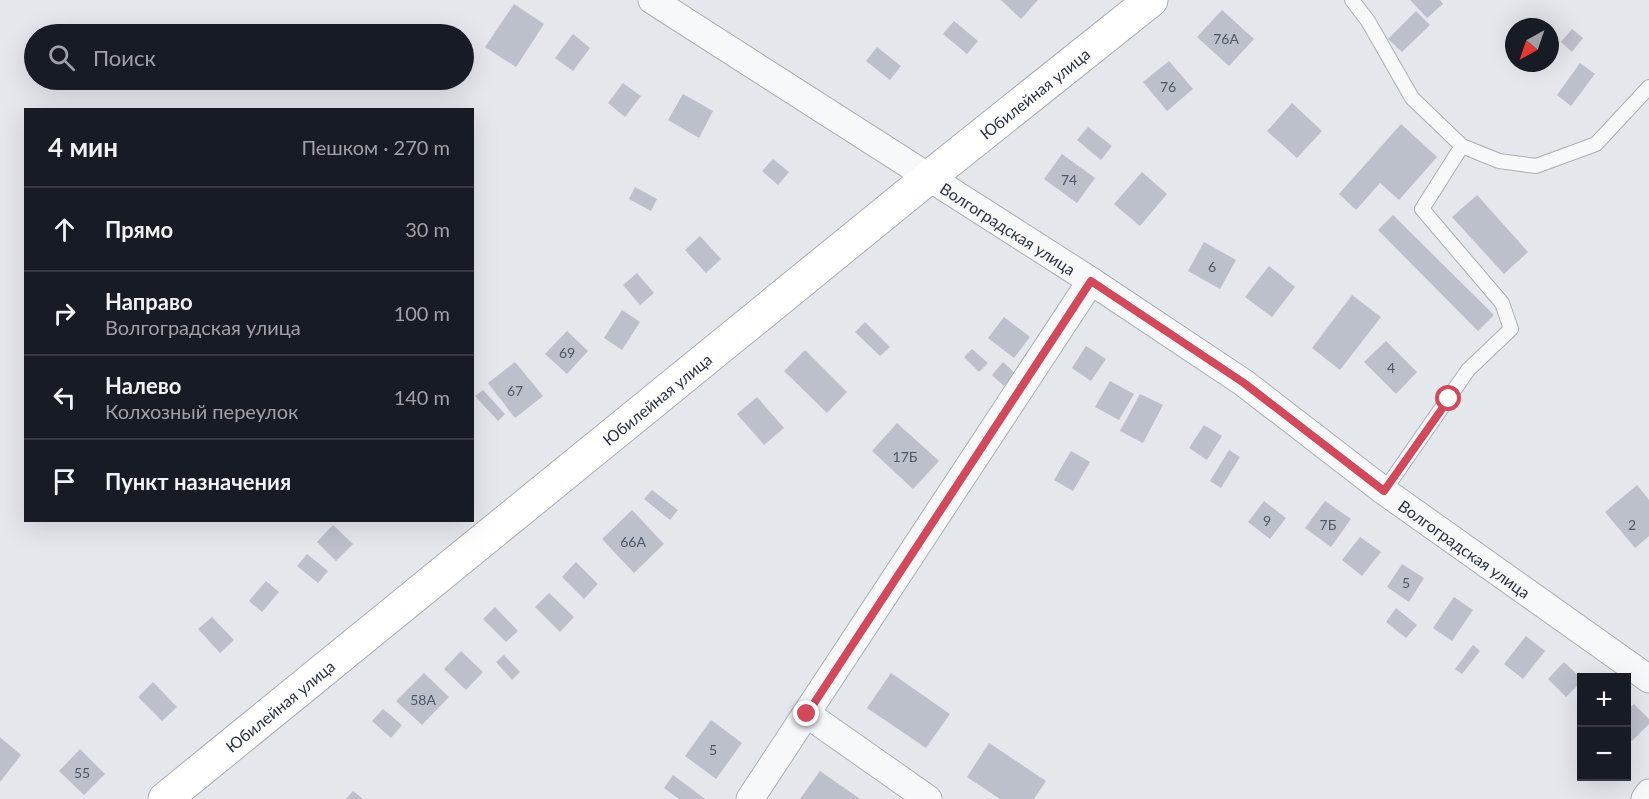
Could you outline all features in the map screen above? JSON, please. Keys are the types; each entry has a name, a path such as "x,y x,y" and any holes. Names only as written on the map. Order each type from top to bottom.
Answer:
{"street":[{"name":"Волгоградская улица","path":"652,0 1091,281 1244,383 1384,491 1649,679"},
{"name":"Юбилейная улица","path":"165,799 928,178 1151,0"},
{"path":"750,799 1091,281"},
{"path":"807,714 928,799"},
{"path":"1645,799 1649,793"}],"lane":[{"path":"1352,0 1368,21 1412,98 1462,146 1499,161 1536,166 1596,144 1649,87"},
{"path":"1384,491 1468,370 1511,329 1502,303 1422,209 1462,146"}],"building":[{"path":"1001,0 1038,0 1021,19"},
{"path":"1410,0 1440,0 1443,4 1427,18"},
{"path":"514,4 544,24 516,67 485,47"},
{"path":"1222,10 1254,39 1229,66 1197,37"},
{"path":"1416,11 1430,25 1402,52 1388,39"},
{"path":"954,21 978,41 967,54 943,34"},
{"path":"1572,29 1583,38 1572,52 1561,42"},
{"path":"573,34 590,48 573,71 555,58"},
{"path":"877,47 901,66 890,80 866,61"},
{"path":"1169,61 1193,89 1167,111 1143,82"},
{"path":"1580,63 1595,74 1571,106 1557,95"},
{"path":"623,83 641,96 625,117 608,103"},
{"path":"683,94 713,111 699,138 668,120"},
{"path":"1292,103 1322,131 1297,158 1267,131"},
{"path":"1401,124 1437,157 1399,200 1380,183 1356,210 1339,194"},
{"path":"1088,127 1112,146 1101,160 1077,140"},
{"path":"1062,154 1095,178 1077,203 1044,179"},
{"path":"773,159 789,172 778,185 762,171"},
{"path":"1142,172 1167,194 1140,226 1114,204"},
{"path":"635,187 657,199 651,211 629,199"},
{"path":"1477,195 1528,252 1504,274 1452,217"},
{"path":"1393,215 1494,315 1478,331 1378,230"},
{"path":"700,236 721,259 706,273 685,250"},
{"path":"1204,242 1236,260 1220,289 1188,271"},
{"path":"1269,266 1295,287 1272,317 1245,297"},
{"path":"637,273 654,293 640,305 623,285"},
{"path":"1352,295 1381,317 1340,370 1312,348"},
{"path":"622,310 640,322 622,350 604,338"},
{"path":"1004,317 1030,337 1014,358 988,338"},
{"path":"865,322 890,347 880,356 855,332"},
{"path":"567,331 588,351 567,374 545,354"},
{"path":"1386,341 1417,372 1396,394 1364,362"},
{"path":"1086,346 1106,359 1091,381 1072,368"},
{"path":"972,349 988,363 979,372 964,357"},
{"path":"805,350 847,392 827,413 784,371"},
{"path":"515,362 543,396 515,418 488,383"},
{"path":"1003,362 1015,373 1004,386 992,375"},
{"path":"1110,381 1134,394 1119,420 1095,407"},
{"path":"483,390 505,414 498,421 475,396"},
{"path":"1140,394 1163,405 1143,443 1120,431"},
{"path":"757,397 784,428 764,445 737,414"},
{"path":"897,423 939,461 913,489 872,451"},
{"path":"1204,425 1222,436 1207,460 1189,448"},
{"path":"1229,450 1240,457 1221,488 1210,481"},
{"path":"1071,451 1090,462 1073,491 1054,480"},
{"path":"1637,485 1649,500 1649,536 1635,548 1605,512"},
{"path":"652,490 678,510 670,520 644,499"},
{"path":"1264,501 1286,518 1270,539 1248,522"},
{"path":"1325,501 1351,519 1331,547 1305,528"},
{"path":"632,510 664,544 634,573 602,539"},
{"path":"333,525 353,544 336,561 317,542"},
{"path":"1360,537 1381,552 1362,576 1342,560"},
{"path":"307,554 328,571 318,583 297,566"},
{"path":"576,562 598,584 584,599 562,577"},
{"path":"1402,564 1424,578 1409,602 1387,587"},
{"path":"266,581 279,592 262,612 249,601"},
{"path":"549,593 574,617 560,632 535,607"},
{"path":"1454,597 1473,610 1452,641 1433,628"},
{"path":"495,607 518,631 506,642 483,619"},
{"path":"1396,608 1417,625 1406,638 1386,622"},
{"path":"212,617 234,640 220,653 198,629"},
{"path":"1526,636 1545,651 1523,679 1504,664"},
{"path":"1473,645 1480,651 1462,674 1455,669"},
{"path":"461,651 483,672 466,690 444,669"},
{"path":"504,655 520,672 512,680 496,662"},
{"path":"1564,662 1577,674 1577,686 1566,697 1548,679"},
{"path":"424,673 449,697 422,725 396,701"},
{"path":"891,673 950,714 926,748 867,708"},
{"path":"153,682 177,707 162,721 138,697"},
{"path":"1634,704 1649,719 1649,724 1632,741 1631,740 1631,707"},
{"path":"383,709 402,725 391,738 372,721"},
{"path":"711,720 742,743 716,779 685,756"},
{"path":"0,737 21,755 0,782"},
{"path":"989,743 1046,781 1034,799 1000,799 967,777"},
{"path":"80,749 105,774 84,795 59,771"},
{"path":"820,771 860,799 800,799"},
{"path":"673,775 705,799 679,799 664,788"},
{"path":"353,791 363,799 346,799"}],"route":[{"path":"807,714 1091,281 1244,383 1384,491 1449,399"}]}
